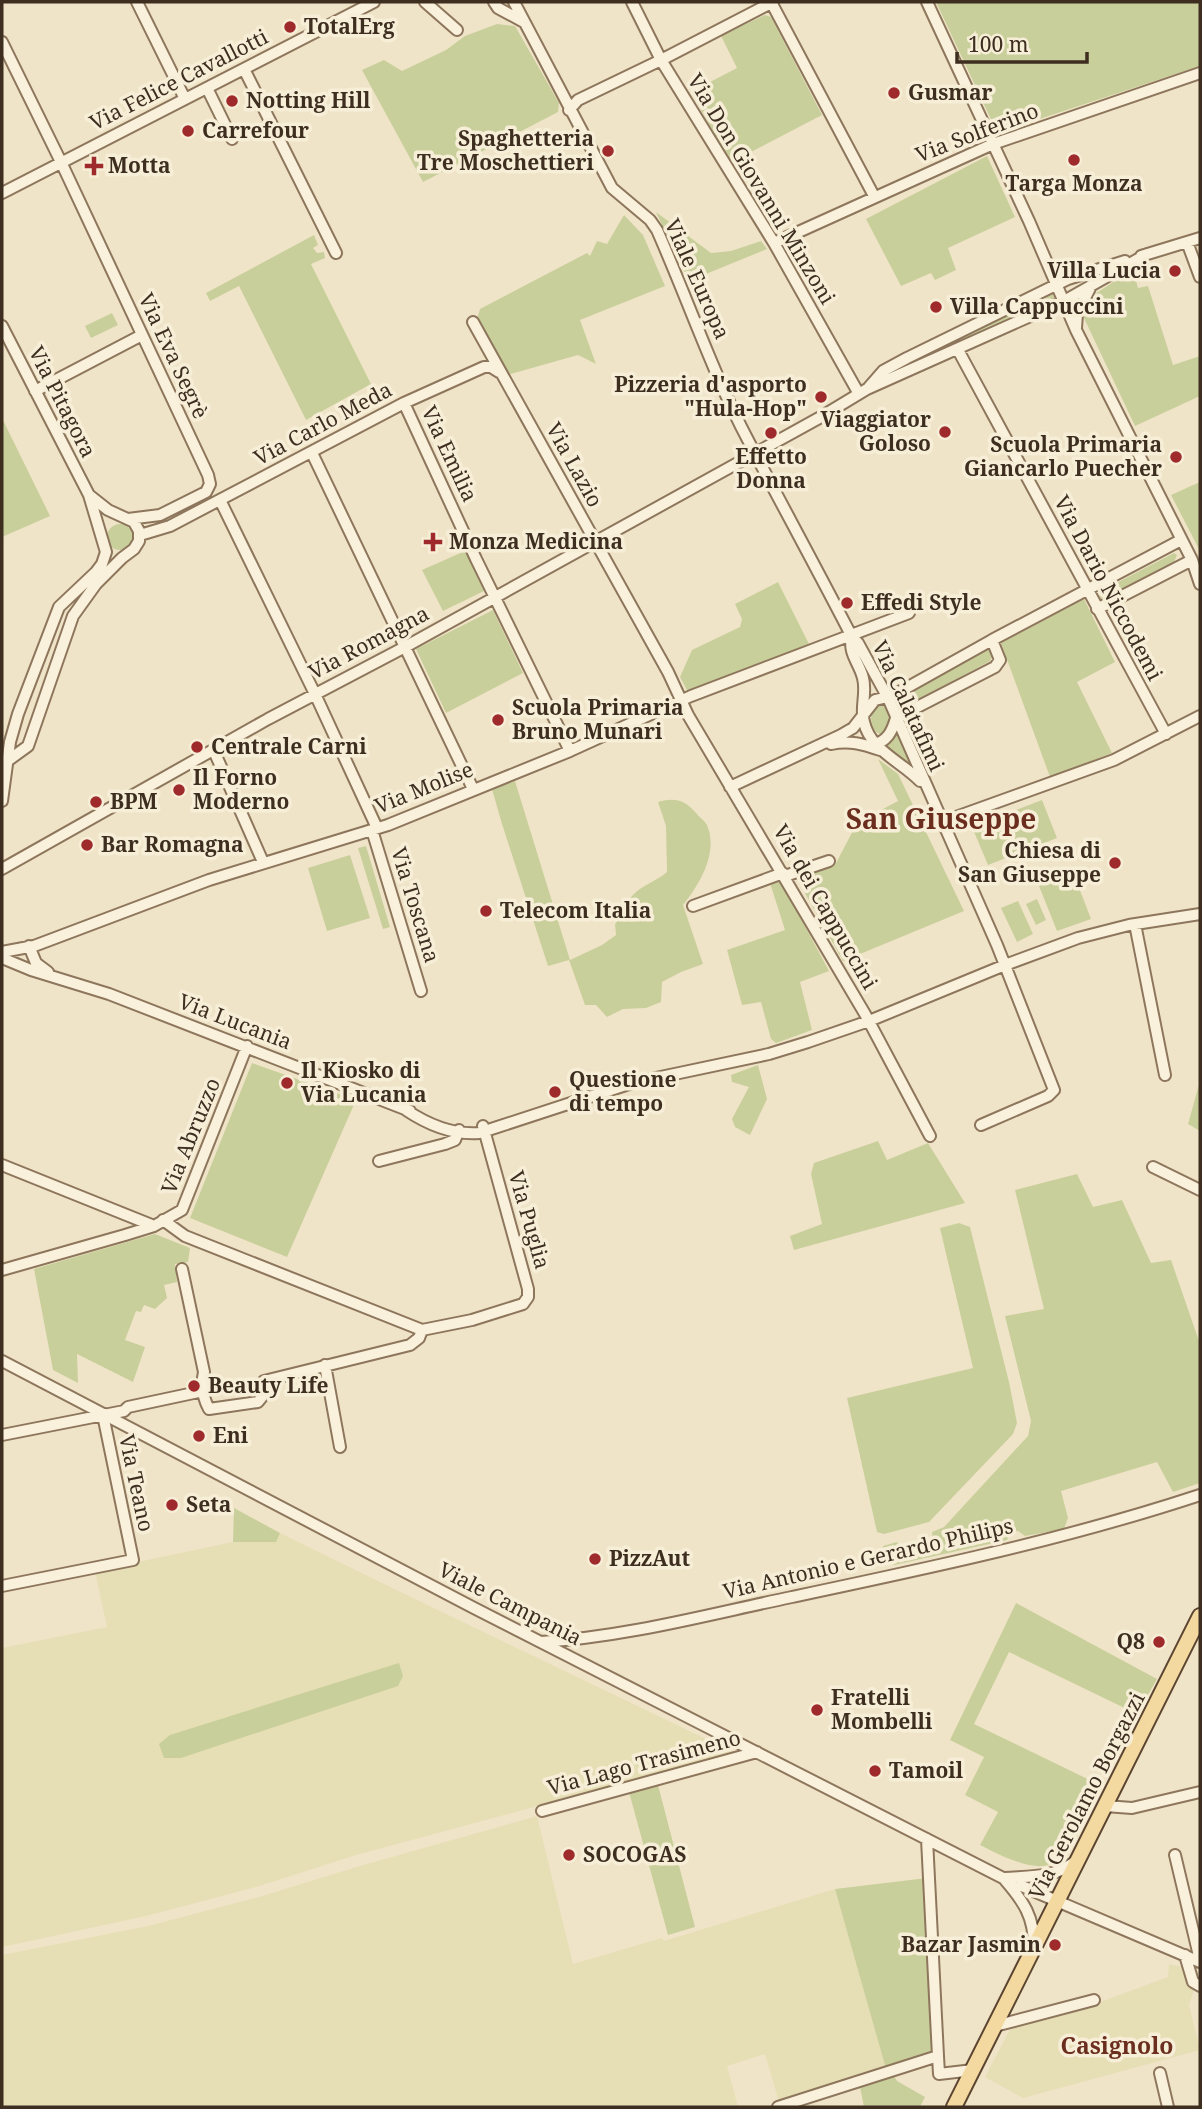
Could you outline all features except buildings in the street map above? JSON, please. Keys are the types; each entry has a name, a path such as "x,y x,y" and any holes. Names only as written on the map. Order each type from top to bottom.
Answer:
{"main road":[{"name":"Via Gerolamo Borgazzi","path":"954,2107 1200,1616"}],"street":[{"path":"137,2 185,99"},
{"name":"Via Felice Cavallotti","path":"2,193 374,2"},
{"path":"425,2 457,30"},
{"path":"495,2 498,8 527,23"},
{"name":"Viale Europa","path":"514,2 612,188 650,220 657,230 697,321 712,365 755,453"},
{"name":"Via Don Giovanni Minzoni","path":"632,2 661,60 863,392"},
{"path":"569,110 578,100 772,2 874,196"},
{"path":"927,2 1076,331 1192,560 1200,584"},
{"name":"Via Eva Segrè","path":"2,42 208,475 210,484 206,492 160,516 126,518"},
{"path":"244,69 336,253"},
{"name":"Via Solferino","path":"774,243 993,144 1200,74"},
{"path":"206,88 232,139"},
{"path":"863,392 883,371 1057,285 1200,238"},
{"path":"1187,242 1200,277"},
{"path":"863,392 1064,301 1147,254"},
{"path":"1076,331 1079,308 1092,284"},
{"name":"Via Lazio","path":"473,322 683,701"},
{"name":"Via Pitagora","path":"2,326 89,495 103,539"},
{"path":"35,391 142,335"},
{"name":"Via Dario Niccodemi","path":"958,350 1166,734"},
{"name":"Via Carlo Meda","path":"131,551 140,535 166,527 220,500 404,403 484,367 491,367 499,372"},
{"name":"Via Romagna","path":"2,869 863,392"},
{"name":"Via Emilia","path":"404,403 494,597 570,751"},
{"path":"312,453 473,789"},
{"name":"Via Calatafimi","path":"755,453 852,637 858,643 888,698 1005,965 1054,1090 1048,1096 981,1125"},
{"name":"Via Pitagora","path":"89,495 108,510 126,518"},
{"name":"Via Toscana","path":"220,500 315,694 374,829 421,991"},
{"path":"2,800 5,762 18,714 58,607 100,568 105,555 103,539 108,523 116,518 126,518 137,526 140,535"},
{"name":"Via Carlo Meda","path":"5,762 28,746 73,616 96,584 131,551 166,527"},
{"path":"103,539 113,553 131,551"},
{"path":"730,787 853,728 875,700 888,698 1181,540"},
{"path":"1097,609 1192,560"},
{"name":"Via Molise","path":"2,951 29,947 156,898 374,829 570,751 683,701 909,613"},
{"name":"Via Calatafimi","path":"852,637 850,650 864,685 863,716 866,730 875,747 911,772 927,791"},
{"path":"815,748 843,741 875,747 888,737 896,718 995,667 1000,660 992,640"},
{"name":"Via dei Cappuccini","path":"683,701 688,715 869,1021 930,1136"},
{"path":"942,822 1114,760 1200,716"},
{"path":"214,751 263,862"},
{"path":"693,906 829,861"},
{"path":"379,1161 445,1144 455,1140 459,1130 484,1129 527,1119 639,1081 769,1054 869,1021 1078,938 1135,924 1200,914"},
{"path":"1135,924 1165,1075"},
{"path":"29,947 36,963 50,974"},
{"name":"Via Lucania","path":"2,958 247,1046 406,1110 419,1119 459,1130"},
{"name":"Via Abruzzo","path":"159,1223 182,1210 247,1046"},
{"name":"Via Puglia","path":"203,1391 208,1408 213,1410 258,1402 262,1397 264,1381 410,1345 419,1338 422,1330 440,1328 523,1304 528,1297 528,1289 484,1129"},
{"path":"2,1165 159,1223 185,1236 422,1330"},
{"path":"1153,1167 1200,1190"},
{"path":"2,1270 159,1223"},
{"path":"2,1435 203,1391 204,1372 182,1269"},
{"name":"Viale Campania","path":"2,1361 541,1642 1003,1878 1200,1961"},
{"path":"325,1365 340,1447"},
{"name":"Via Teano","path":"2,1586 133,1560 103,1415"},
{"name":"Via Antonio e Gerardo Philips","path":"541,1642 570,1640 656,1625 853,1584 1075,1532 1200,1495"},
{"name":"Via Lago Trasimeno","path":"542,1811 757,1752"},
{"path":"1105,1806 1132,1808 1200,1792"},
{"path":"927,1839 939,2074 973,2070"},
{"path":"1175,1855 1200,1961"},
{"path":"1003,1878 1050,1875 1076,1861"},
{"name":"Viale Campania","path":"1003,1878 1031,1917 1034,1948"},
{"path":"1185,1955 1193,1982 1200,1986"},
{"path":"995,2026 1094,2000"},
{"path":"778,2107 938,2056"},
{"path":"1160,2073 1168,2107"}],"shaded area":[{"path":"280,1533 735,1753 356,1855 256,1887 146,1916 2,1947 2,1648 107,1627 95,1571 233,1542 275,1542"},
{"path":"537,1816 573,1964 662,1938 664,1941 835,1889 886,2069 779,2102 765,2054 727,2066 738,2107 2,2107 2,1955 148,1926 259,1897"},
{"path":"1169,1964 1184,1967 1186,1980 1195,1987 1189,2005 1200,2050 1023,2098 985,2077 1013,2024 1095,2004 1168,1977"}],"green space":[{"path":"936,2 1198,2 1200,66 1003,131 995,128"},
{"path":"765,15 771,17 822,115 730,163 691,92 737,68 721,36"},
{"path":"497,24 515,26 559,103 558,112 423,182 362,70 384,60 402,71 446,50 465,36"},
{"path":"987,156 1015,217 948,248 956,270 935,280 931,273 901,286 866,219"},
{"path":"656,212 711,253 731,251 761,241 767,249 689,281"},
{"path":"624,215 643,235 665,286 580,320 596,364 578,355 507,375 477,319 480,309 587,253 590,256 597,241 607,244"},
{"path":"314,235 318,245 313,248 317,253 324,252 325,258 311,264 371,384 306,420 239,286 210,301 206,293"},
{"path":"1133,269 1138,288 1148,286 1173,365 1200,356 1200,396 1135,426 1083,316 1095,294"},
{"path":"1052,292 1055,300 905,367 903,364"},
{"path":"112,313 118,325 91,338 85,326"},
{"path":"2,421 50,516 2,537"},
{"path":"1200,482 1200,551 1171,495"},
{"path":"120,524 129,528 133,537 129,546 120,550 111,546 107,537 111,528"},
{"path":"465,551 484,591 443,611 422,570"},
{"path":"1174,553 1177,555 1174,562 1106,600 1099,598 1101,591"},
{"path":"778,582 809,644 688,692 680,677 692,650 740,627 742,619 735,604"},
{"path":"1084,599 1115,662 1077,682 1112,753 1050,777 1001,643"},
{"path":"493,610 523,673 446,713 416,649"},
{"path":"990,648 993,654 990,661 907,706 901,696"},
{"path":"878,703 885,703 890,717 885,734 881,735 873,730 871,722 872,712"},
{"path":"896,731 914,770 882,747"},
{"path":"878,759 898,774 964,911 843,961 797,879 835,865 857,823 898,801"},
{"path":"515,781 570,960 602,945 616,935 615,924 630,899 641,888 667,872 666,826 658,802 684,802 706,824 711,847 706,868 683,905 703,964 662,982 661,1002 646,1008 623,1009 607,1017 596,1005 585,1005 569,960 548,966 492,789"},
{"path":"1042,800 1057,838 988,865 972,827"},
{"path":"366,846 390,927 383,929 358,848"},
{"path":"350,855 370,918 327,931 308,868"},
{"path":"1073,872 1091,919 1057,931 1039,886"},
{"path":"780,880 829,971 800,982 812,1030 776,1043 771,1039 761,1002 742,1005 727,950 785,930 770,883"},
{"path":"1037,899 1046,920 1036,925 1026,904"},
{"path":"1018,901 1033,934 1017,942 1001,908"},
{"path":"252,1063 356,1100 287,1257 190,1218"},
{"path":"758,1065 767,1099 750,1135 735,1127 732,1119 749,1087 732,1082 731,1075"},
{"path":"1200,1081 1200,1131 1188,1124"},
{"path":"878,1141 887,1160 928,1143 965,1203 794,1250 790,1236 822,1224 811,1174 814,1163"},
{"path":"1077,1174 1093,1207 1122,1200 1151,1263 1171,1260 1200,1344 1200,1483 1173,1492 1157,1462 1061,1491 1068,1518 1064,1529 1025,1536 1018,1531 1011,1532 1007,1540 894,1565 886,1557 883,1546 897,1542 901,1550 933,1540 932,1532 944,1527 1028,1436 1031,1421 1005,1316 1044,1309 1015,1190"},
{"path":"959,1223 970,1227 1017,1423 1013,1434 929,1522 884,1534 877,1532 847,1398 973,1368 940,1228"},
{"path":"155,1234 190,1248 188,1262 175,1264 177,1282 164,1285 167,1298 155,1309 144,1305 141,1312 136,1311 125,1340 145,1347 133,1382 77,1354 78,1383 53,1370 34,1269"},
{"path":"234,1508 280,1533 276,1542 233,1542"},
{"path":"1016,1603 1157,1679 1137,1714 1009,1652 974,1724 1102,1786 1069,1848 1059,1860 1047,1866 1009,1859 980,1845 998,1812 965,1795 984,1757 950,1740"},
{"path":"399,1663 403,1676 398,1686 181,1758 164,1758 159,1744 170,1735"},
{"path":"658,1785 695,1927 668,1935 629,1792"},
{"path":"927,1878 936,2053 886,2069 835,1889"},
{"path":"894,2076 897,2081 925,2097 920,2107 864,2107 860,2087"}],"place":[{"name":"TotalErg","path":"290,27"},
{"name":"Gusmar","path":"894,93"},
{"name":"Notting Hill","path":"232,101"},
{"name":"Carrefour","path":"188,131"},
{"name":"Spaghetteria Tre Moschettieri","path":"608,151"},
{"name":"Targa Monza","path":"1074,160"},
{"name":"Motta","path":"94,166"},
{"name":"Villa Lucia","path":"1175,271"},
{"name":"Villa Cappuccini","path":"936,307"},
{"name":"Pizzeria d'asporto \"Hula-Hop\"","path":"821,397"},
{"name":"Viaggiator Goloso","path":"945,432"},
{"name":"Effetto Donna","path":"771,433"},
{"name":"Scuola Primaria Giancarlo Puecher","path":"1176,457"},
{"name":"Monza Medicina","path":"433,542"},
{"name":"Effedi Style","path":"847,603"},
{"name":"Scuola Primaria Bruno Munari","path":"498,720"},
{"name":"Centrale Carni","path":"197,747"},
{"name":"Il Forno Moderno","path":"179,790"},
{"name":"BPM","path":"96,802"},
{"name":"Bar Romagna","path":"87,845"},
{"name":"Chiesa di San Giuseppe","path":"1115,863"},
{"name":"Telecom Italia","path":"486,911"},
{"name":"Il Kiosko di Via Lucania","path":"287,1083"},
{"name":"Questione di tempo","path":"555,1092"},
{"name":"Beauty Life","path":"194,1386"},
{"name":"Eni","path":"199,1436"},
{"name":"Seta","path":"172,1505"},
{"name":"PizzAut","path":"595,1559"},
{"name":"Q8","path":"1159,1642"},
{"name":"Fratelli Mombelli","path":"817,1710"},
{"name":"Tamoil","path":"875,1771"},
{"name":"SOCOGAS","path":"569,1855"},
{"name":"Bazar Jasmin","path":"1055,1945"}],"district":[{"name":"San Giuseppe","path":"941,819"},
{"name":"Casignolo","path":"1117,2046"}]}
